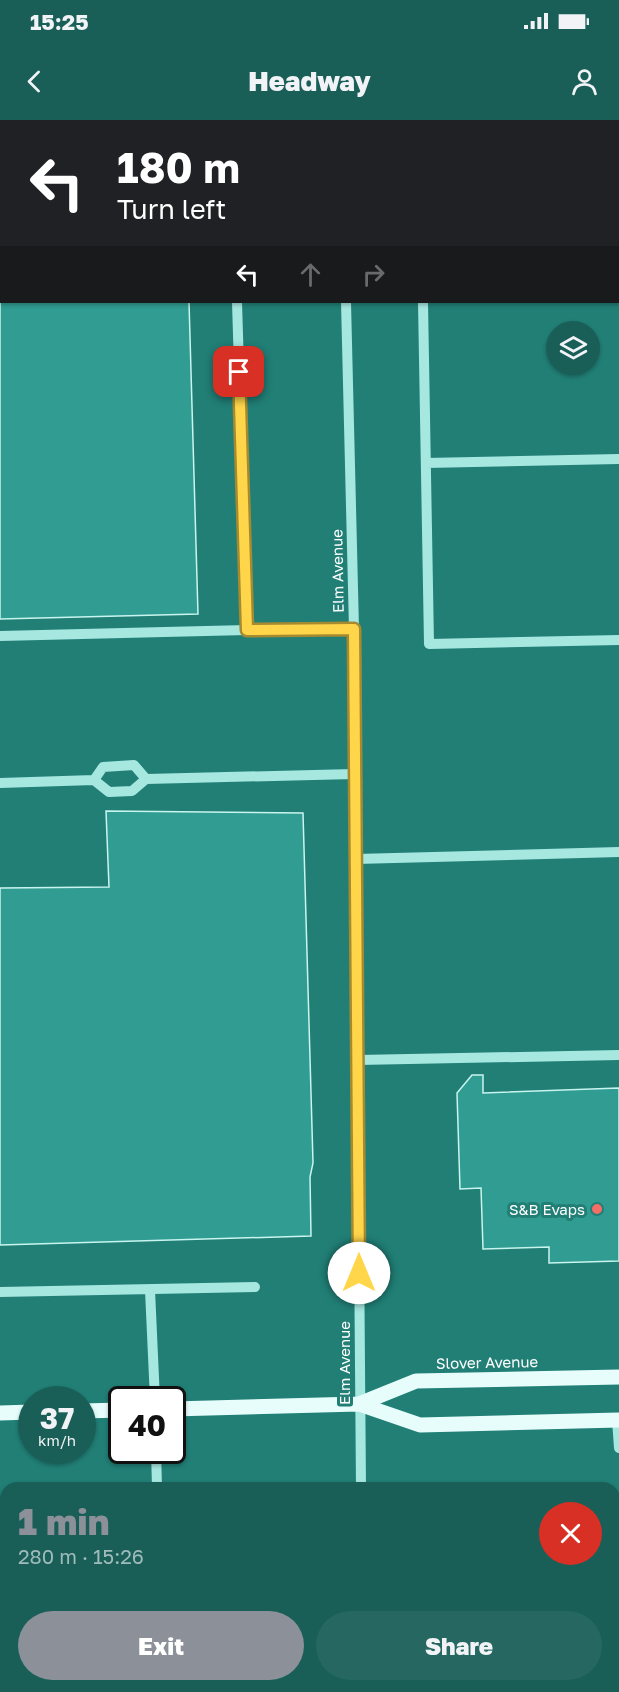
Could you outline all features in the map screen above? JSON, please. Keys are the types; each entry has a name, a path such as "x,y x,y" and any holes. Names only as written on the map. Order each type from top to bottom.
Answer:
{"main road":[{"name":"Slover Avenue","path":"186,1409 359,1404 416,1381 619,1377"},
{"name":"Slover Avenue","path":"359,1404 420,1425 618,1420"},
{"path":"0,1413 18,1412"}],"street":[{"path":"237,303 247,630"},
{"name":"Elm Avenue","path":"346,303 354,629 361,1482"},
{"path":"423,303 429,644 619,640"},
{"path":"426,463 619,459"},
{"path":"0,636 354,629"},
{"path":"94,780 103,767 134,765 146,779"},
{"path":"0,783 94,780 110,792 132,791 146,779 354,774"},
{"path":"356,859 619,852"},
{"path":"358,1060 619,1055"},
{"path":"0,1292 255,1287"},
{"path":"150,1290 154,1386"},
{"path":"618,1420 619,1448"},
{"path":"156,1464 157,1482"}],"building":[{"path":"0,303 189,303 198,614 0,619"},
{"path":"106,811 303,813 313,1163 310,1177 311,1236 0,1245 0,888 109,887"},
{"path":"472,1075 483,1075 483,1093 619,1088 619,1261 549,1263 549,1247 483,1249 481,1188 460,1189 457,1093"}],"place":[{"name":"S&B Evaps","path":"597,1209"}],"route":[{"path":"239,372 247,630 354,629 359,1273"}]}
